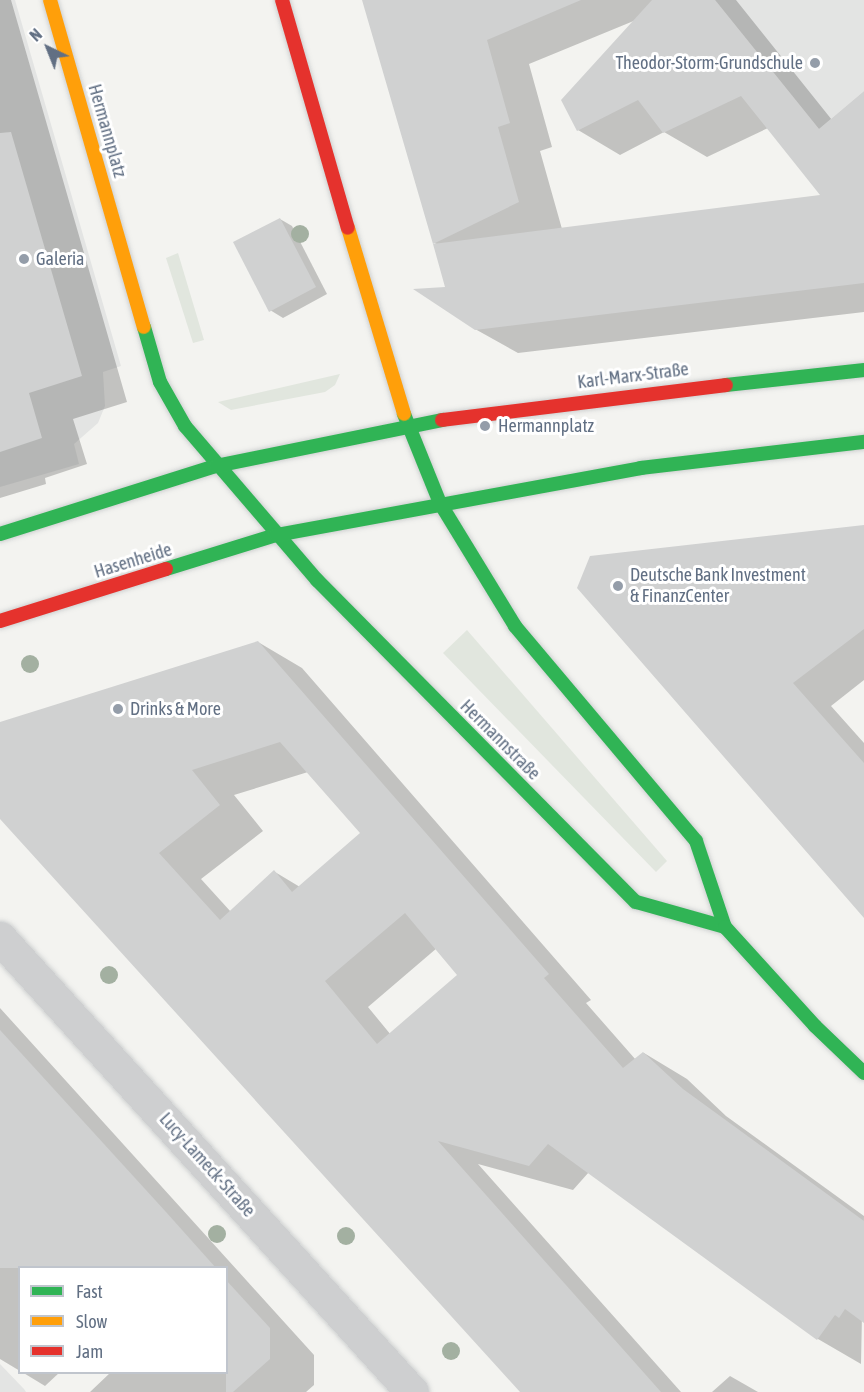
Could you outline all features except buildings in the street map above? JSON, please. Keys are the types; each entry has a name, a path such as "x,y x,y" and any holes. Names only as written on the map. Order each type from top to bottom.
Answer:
{"main road":[{"name":"Hermannplatz","path":"50,0 160,382 185,426 216,466 276,535"},
{"path":"282,0 407,426 440,503 514,626 696,841 725,927 815,1026 864,1073"},
{"name":"Karl-Marx-Straße","path":"407,426 508,409 864,370"},
{"path":"0,534 216,466 407,426"},
{"path":"276,535 440,503 641,468 864,442"},
{"name":"Hasenheide","path":"0,621 276,535"},
{"name":"Hermannstraße","path":"276,535 636,902 725,927"}],"street":[{"name":"Lucy-Lameck-Straße","path":"0,938 412,1392"}],"shaded area":[{"path":"0,0 15,0 121,366 103,372 105,406 98,423 74,444 79,464 0,487"},
{"name":"Theodor-Storm-Grundschule","path":"715,0 864,0 864,91 819,129"},
{"path":"178,253 204,340 193,343 166,258"},
{"path":"340,374 335,385 325,392 231,410 218,402"},
{"path":"467,630 667,861 656,872 443,653"},
{"path":"0,1364 24,1389 26,1392 0,1392"}],"traffic: fast":[{"path":"144,327 160,382 185,426 317,580 636,902 725,927"},
{"path":"726,385 864,370"},
{"path":"404,414 440,503 515,626 696,841 725,927 815,1026 864,1073"},
{"path":"0,534 216,466 442,420"},
{"path":"166,569 276,535 641,468 864,442"}],"traffic: slow":[{"path":"50,0 144,327"},
{"path":"348,228 404,414"}],"traffic: jam":[{"path":"282,0 348,228"},
{"path":"442,420 726,385"},
{"path":"0,621 166,569"}],"place":[{"name":"Theodor-Storm-Grundschule","path":"815,63"},
{"name":"Galeria","path":"24,259"},
{"name":"Hermannplatz","path":"485,426"},
{"name":"Deutsche Bank Investment & FinanzCenter","path":"618,586"},
{"name":"Drinks & More","path":"118,709"}]}
